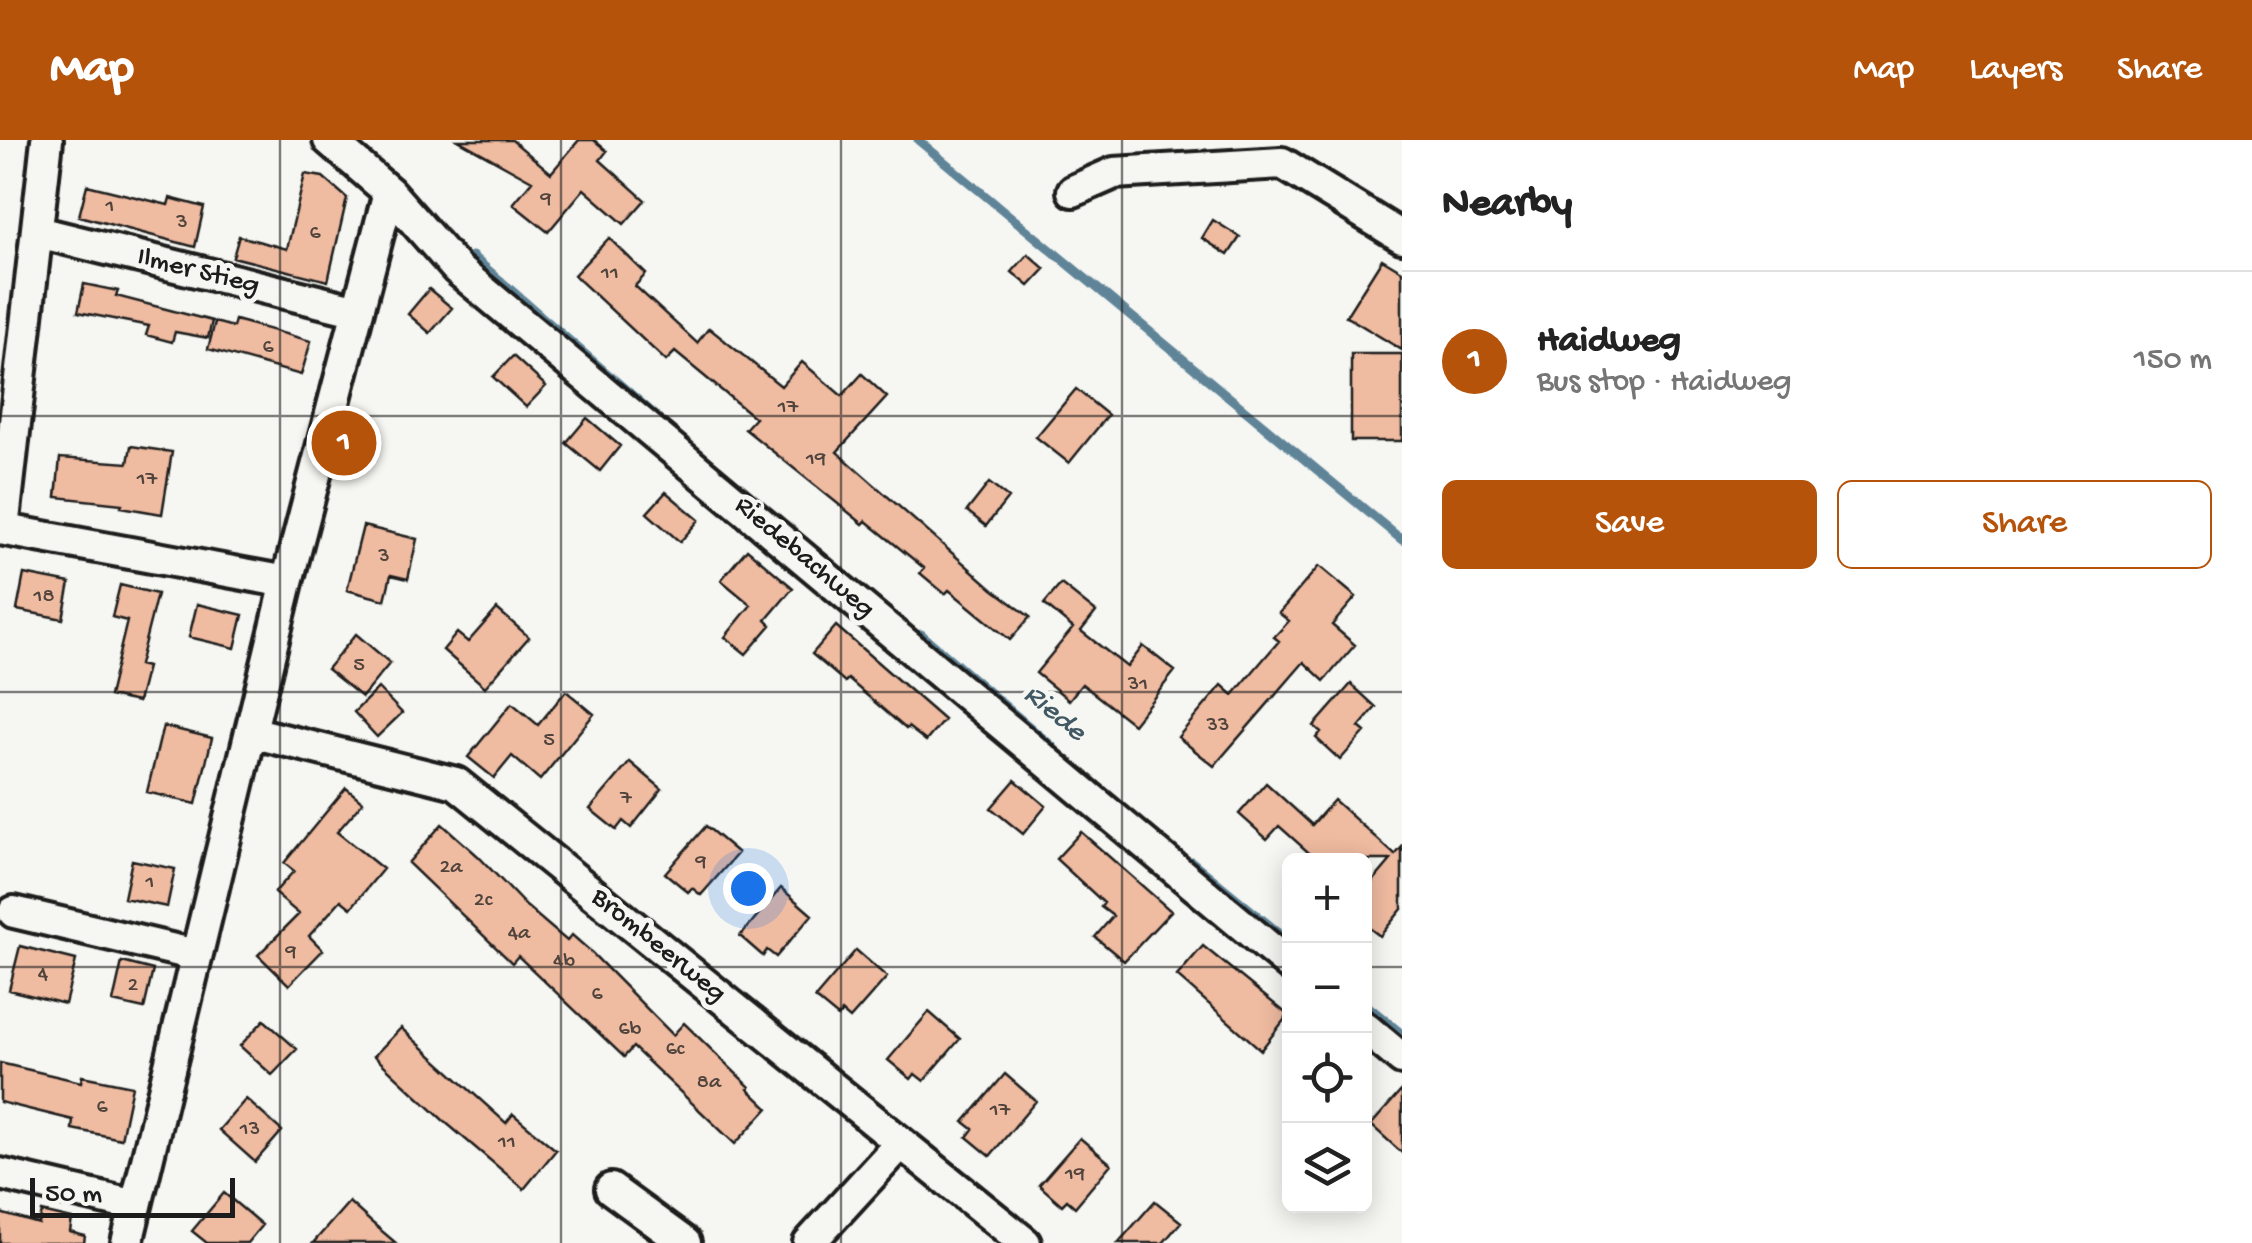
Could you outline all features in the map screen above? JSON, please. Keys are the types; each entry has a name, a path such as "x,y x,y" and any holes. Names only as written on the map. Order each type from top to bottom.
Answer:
{"street":[{"path":"47,140 2,529 287,582"},
{"name":"Riedebachweg","path":"330,140 389,192 458,269 1282,958"},
{"path":"1073,191 1114,172 1282,163 1402,237"},
{"path":"128,1243 287,582 389,192"},
{"name":"Ilmer Stieg","path":"38,232 358,312"},
{"name":"Brombeerweg","path":"250,732 456,783 1024,1243"},
{"path":"14,912 196,955"},
{"path":"1370,1033 1402,1059"},
{"path":"809,1243 901,1142"},
{"path":"0,1174 136,1206"},
{"path":"611,1189 685,1243"}],"building":[{"path":"458,140 512,140 551,173 579,140 594,140 607,151 600,160 645,200 624,224 584,189 548,232 513,204 532,181"},
{"path":"305,174 323,177 347,198 328,281 233,257 239,236 287,249"},
{"path":"87,185 168,205 170,198 204,207 195,247 79,216"},
{"path":"1213,220 1240,237 1228,255 1202,238"},
{"path":"609,238 646,274 635,286 697,343 709,328 781,386 802,362 842,396 862,374 887,397 837,452 1030,617 1010,640 949,590 945,594 920,573 924,568 745,429 755,418 675,352 666,361 574,275"},
{"path":"1028,254 1045,269 1029,286 1012,272"},
{"path":"1382,259 1402,271 1402,350 1346,316"},
{"path":"84,284 212,321 208,338 175,332 172,342 146,335 149,326 78,312"},
{"path":"429,289 452,308 430,333 408,314"},
{"path":"235,320 311,341 301,375 208,349 215,322 233,327"},
{"path":"1351,354 1402,354 1402,441 1351,441"},
{"path":"513,356 546,386 526,407 493,377"},
{"path":"1076,389 1108,415 1069,463 1036,437"},
{"path":"587,418 620,446 600,471 566,443"},
{"path":"131,446 172,452 162,514 121,507 122,504 56,497 60,458 128,463"},
{"path":"989,483 1008,498 986,526 967,511"},
{"path":"666,492 699,520 680,542 647,513"},
{"path":"363,526 417,539 408,579 391,575 385,600 347,590"},
{"path":"747,549 793,588 766,620 771,625 746,654 725,637 751,605 721,580"},
{"path":"1319,566 1356,597 1332,625 1355,645 1324,681 1304,662 1214,766 1178,737 1222,685 1233,695 1279,641 1274,637 1289,621 1279,613"},
{"path":"24,574 70,583 63,619 17,610"},
{"path":"1061,584 1096,612 1081,631 1127,667 1143,646 1175,671 1133,724 1082,684 1069,700 1036,673 1073,628 1044,604"},
{"path":"120,585 157,594 139,665 147,667 138,702 109,696 127,621 112,617"},
{"path":"197,604 243,615 235,648 189,637"},
{"path":"497,609 529,637 485,687 443,650 457,633 468,642"},
{"path":"836,626 944,720 926,741 812,654"},
{"path":"356,634 390,663 362,697 327,669"},
{"path":"1351,684 1376,707 1359,727 1365,732 1340,760 1316,738 1321,732 1314,726"},
{"path":"378,688 402,713 377,737 354,712"},
{"path":"566,691 594,714 540,780 512,756 494,778 468,757 512,703 538,725"},
{"path":"163,726 212,738 196,804 147,792"},
{"path":"630,762 662,789 631,828 623,821 616,830 590,809"},
{"path":"1015,780 1046,806 1023,834 991,808"},
{"path":"1266,783 1312,825 1334,800 1395,855 1402,847 1402,909 1380,936 1372,930 1372,883 1391,860 1372,860 1372,853 1309,853 1279,826 1267,839 1239,814"},
{"path":"346,788 363,802 337,832 383,869 351,908 341,900 309,936 323,950 289,985 258,955 299,914 274,893 294,871 284,863"},
{"path":"442,824 526,906 567,941 572,935 590,951 673,1035 684,1023 750,1087 768,1108 735,1144 633,1047 624,1057 518,956 512,963 408,863"},
{"path":"706,826 738,853 701,895 692,888 688,892 665,873"},
{"path":"1081,832 1171,911 1124,961 1095,937 1113,916 1056,859"},
{"path":"132,860 175,869 167,907 124,898"},
{"path":"781,888 812,915 776,957 767,950 763,956 740,936"},
{"path":"20,946 76,960 65,1004 9,990"},
{"path":"1203,946 1282,1010 1282,1023 1261,1050 1177,976"},
{"path":"856,950 887,977 850,1019 842,1012 838,1017 815,998"},
{"path":"122,962 153,970 144,1009 113,1002"},
{"path":"929,1012 960,1039 924,1081 915,1074 911,1079 888,1060"},
{"path":"264,1020 297,1049 272,1075 240,1046"},
{"path":"401,1028 506,1123 513,1114 556,1150 524,1189 374,1056"},
{"path":"0,1063 81,1082 82,1076 132,1086 121,1139 72,1129 73,1120 0,1102"},
{"path":"1005,1074 1036,1101 990,1156 967,1137 973,1129 964,1122"},
{"path":"1402,1090 1402,1153 1372,1124"},
{"path":"246,1099 282,1131 255,1162 219,1130"},
{"path":"1080,1138 1111,1164 1075,1207 1067,1200 1062,1205 1039,1185"},
{"path":"224,1193 262,1225 247,1243 207,1243 192,1231"},
{"path":"1155,1201 1181,1222 1163,1243 1118,1243"},
{"path":"349,1202 370,1221 396,1243 313,1243"},
{"path":"42,1212 72,1219 70,1232 85,1236 84,1243 0,1243 0,1213 39,1224"}],"waterway":[{"path":"918,140 1402,540"},
{"name":"Riede","path":"472,256 655,415"},
{"name":"Riede","path":"921,634 1052,746"},
{"name":"Riede","path":"1191,861 1282,935"},
{"name":"Riede","path":"1372,1010 1402,1034"}],"place":[{"name":"Haidweg","path":"344,443"}]}
